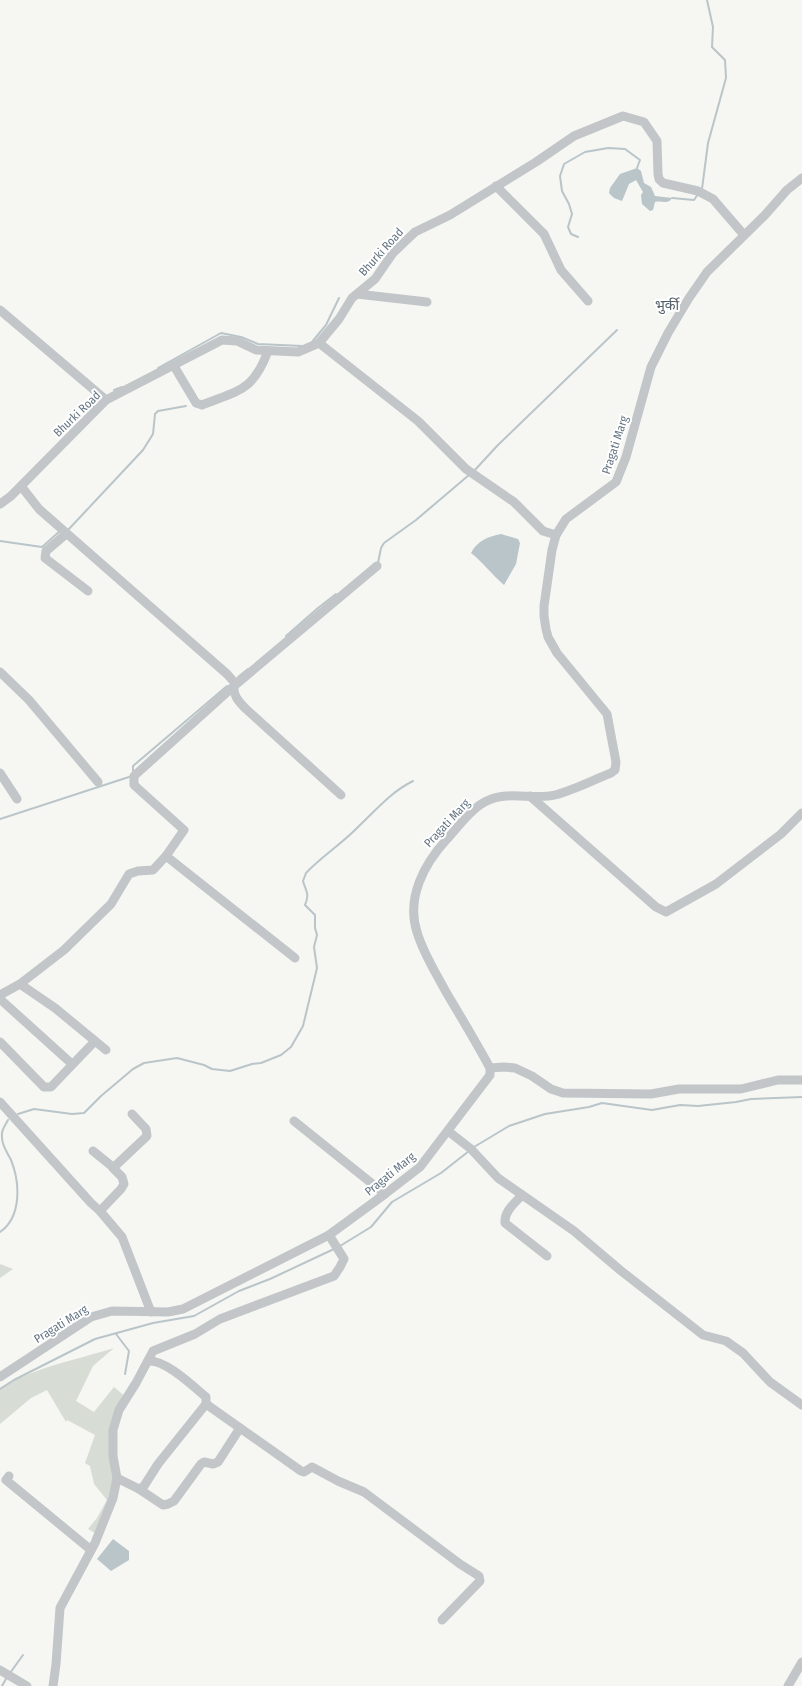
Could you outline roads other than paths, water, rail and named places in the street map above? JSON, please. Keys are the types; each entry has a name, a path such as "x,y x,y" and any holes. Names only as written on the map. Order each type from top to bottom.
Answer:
{"street":[{"name":"Bhurki Road","path":"0,504 11,496 106,400 222,340 237,341 253,349 298,352 319,343 339,319 352,298 375,279 393,253 415,232 450,215 574,136 623,116 644,122 657,141 658,174 659,179 663,184 701,193 713,199 744,236"},
{"name":"Pragati Marg","path":"0,1377 91,1317 112,1311 168,1312 183,1309 329,1235 420,1167 490,1075 490,1068 428,960 416,932 414,897 425,868 438,849 464,819 484,802 491,799 555,795 611,773 616,767 607,714 558,653 548,637 544,616 544,606 552,550 556,535 566,519 616,482 626,457 651,367 668,332 689,298 707,272 744,236 787,190 802,178"},
{"path":"496,186 544,234 560,270 588,300"},
{"path":"357,294 427,302"},
{"path":"0,310 106,400"},
{"path":"319,343 418,421 466,469 514,502 543,531 556,535"},
{"path":"174,366 196,403 202,404 245,388 257,376 262,368 268,350"},
{"path":"21,486 39,509 66,534 227,674 235,683 236,698 246,709 341,795"},
{"path":"66,534 46,551 45,558 88,591"},
{"path":"0,995 20,984 64,950 111,904 130,874 134,872 153,870 166,856 184,830 134,785 134,776 234,686 377,566"},
{"path":"0,672 29,700 98,782"},
{"path":"0,773 17,799"},
{"path":"530,796 656,907 666,912 716,884 781,834 802,813"},
{"path":"166,856 295,958"},
{"path":"20,984 55,1008 106,1050"},
{"path":"0,999 72,1064"},
{"path":"0,1042 44,1087 51,1087 95,1041"},
{"path":"490,1068 515,1068 532,1076 551,1089 563,1093 651,1094 679,1089 741,1089 778,1080 802,1080"},
{"path":"0,1102 122,1237 151,1312"},
{"path":"114,1168 146,1136 146,1129 132,1114"},
{"path":"294,1121 385,1194"},
{"path":"448,1131 472,1149 498,1178 574,1231 620,1270 703,1335 726,1341 743,1352 770,1382 802,1405"},
{"path":"93,1151 114,1168 122,1177 124,1184 100,1211"},
{"path":"522,1194 508,1211 505,1217 505,1223 547,1256"},
{"path":"53,1686 60,1608 91,1550 105,1520 113,1498 117,1478 113,1456 113,1430 119,1410 153,1351 195,1334 220,1319 334,1276 344,1259 329,1235"},
{"path":"139,1489 144,1486 158,1464 206,1404 206,1397 165,1365 148,1360"},
{"path":"206,1404 304,1472 312,1467 338,1481 364,1492 478,1576 480,1581 442,1620"},
{"path":"117,1478 139,1489 163,1505 168,1504 174,1501 201,1464 204,1462 213,1464 218,1462 240,1428"},
{"path":"9,1476 6,1480 91,1550"},
{"path":"788,1686 802,1662"},
{"path":"0,1670 27,1686"}],"waterway":[{"path":"702,189 708,143 726,78 725,60 712,47 713,27 707,0"},
{"path":"578,237 571,234 568,227 572,214 569,204 562,191 560,176 564,164 585,152 608,148 625,149 640,160 637,168"},
{"path":"672,198 694,200 698,194"},
{"path":"312,342 326,325 339,298"},
{"path":"474,471 497,446 617,330"},
{"path":"158,368 221,333 241,337 258,344 302,346"},
{"path":"114,390 122,387"},
{"path":"68,530 143,450 153,434 155,414 158,411 186,406"},
{"path":"378,563 381,548 384,543 416,520 469,475"},
{"path":"0,541 42,547 60,531"},
{"path":"286,636 336,594"},
{"path":"238,677 248,669"},
{"path":"133,771 133,766 227,686"},
{"path":"0,819 132,776"},
{"path":"18,1114 34,1109 72,1114 84,1113 101,1096 133,1069 144,1063 177,1058 204,1065 212,1069 230,1071 252,1064 261,1063 281,1055 291,1047 303,1026 317,968 314,947 317,935 315,928 315,915 305,905 307,895 303,881 306,873 353,832 378,807 398,790 413,781"},
{"path":"474,1147 509,1126 545,1114 589,1107 602,1103 652,1110 680,1105 698,1106 751,1099 802,1097"},
{"path":"0,1232 7,1226 12,1218 16,1208 17,1199 14,1169 3,1145 2,1138 3,1130 8,1120"},
{"path":"340,1246 371,1227 392,1202 441,1173 469,1151"},
{"path":"0,1389 14,1380 95,1339 153,1323 194,1316 239,1291 270,1279 334,1249"},
{"path":"116,1334 129,1351 125,1374"},
{"path":"10,1673 23,1655"},
{"path":"2,1686 7,1677"}],"district":[{"name":"भुर्की","path":"667,305"}]}
